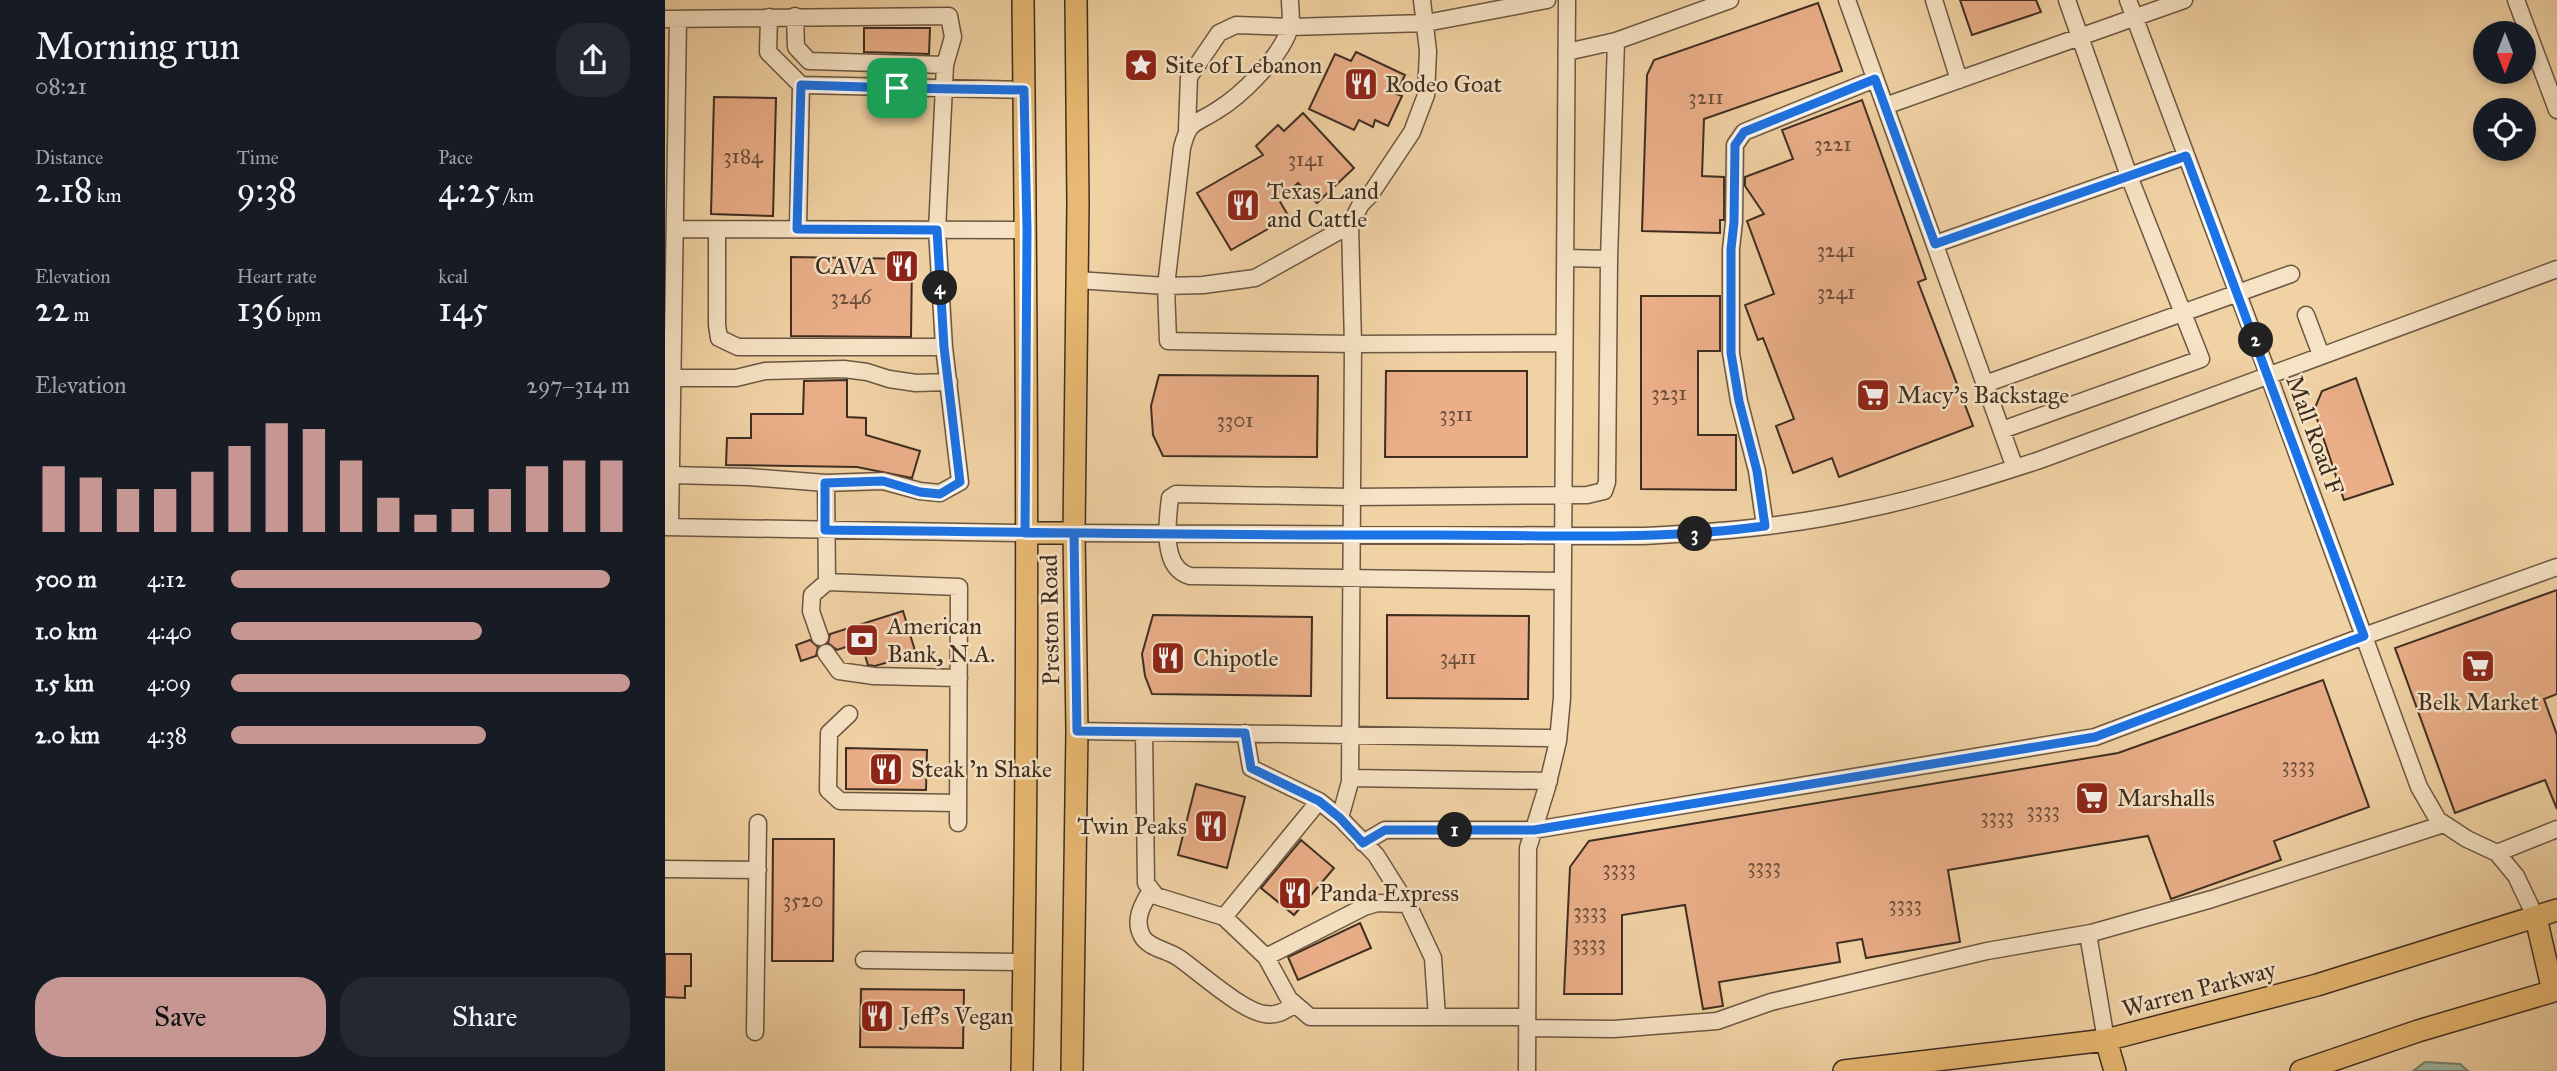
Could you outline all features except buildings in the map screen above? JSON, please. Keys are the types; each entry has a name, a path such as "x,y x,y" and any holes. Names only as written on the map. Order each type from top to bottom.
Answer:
{"main road":[{"name":"Preston Road","path":"1022,1071 1025,962 1027,230 1023,0"},
{"name":"Preston Road","path":"1072,1071 1077,731 1074,533 1076,0"},
{"path":"1025,533 1074,533"},
{"name":"Warren Parkway","path":"1844,1071 2106,1040 2317,985 2557,910"},
{"path":"2301,1071 2418,1031 2556,993 2536,918"},
{"path":"2106,1040 2115,1071"}],"street":[{"path":"1187,129 1196,120 1216,111 1263,73 1290,27 1290,0"},
{"path":"1340,818 1350,778 1353,344 1350,225 1361,204 1370,195 1412,132 1426,95 1428,51 1422,0"},
{"path":"1547,0 1426,23 1290,27 1236,25 1219,33 1189,77 1187,129 1182,148 1166,286 1168,341 1564,343"},
{"path":"1527,1071 1528,848 1549,781 1558,741 1562,698 1567,0"},
{"path":"1567,52 1616,41 1730,0"},
{"path":"1847,0 2015,468"},
{"path":"1934,0 1959,80"},
{"path":"2002,430 2201,359 2129,176 2067,0"},
{"name":"Mall Road F","path":"2128,0 2420,787 2438,820 2467,839 2497,853"},
{"path":"1885,106 2184,0"},
{"path":"2516,0 2557,110"},
{"path":"671,475 825,483 883,481 920,492 940,494 960,482 944,347 937,230 946,89 945,65 953,37 950,16 913,8 795,16 671,19 675,229 668,527 1025,533"},
{"path":"795,16 796,47 809,61 945,65"},
{"path":"769,17 768,52 801,85 1024,90"},
{"path":"1562,581 1190,576 1179,573 1173,566 1168,534 1170,498 1176,494 1352,497 1596,495 1604,492 1616,41"},
{"path":"1765,526 1757,471 1739,401 1731,353 1735,145 1744,132 1875,79"},
{"path":"797,229 801,85"},
{"path":"1935,244 2186,156"},
{"path":"1077,281 1166,286 1203,285 1255,278 1350,225"},
{"path":"675,229 1027,230"},
{"path":"717,229 717,325 719,338 725,342 738,347 944,347"},
{"path":"1565,258 1609,259"},
{"path":"1074,533 1644,536 1722,532 1866,510 1956,487 2015,468 2557,269"},
{"path":"1985,384 2291,274"},
{"path":"2306,315 2321,355"},
{"path":"673,378 736,378 765,371 844,369 902,381 950,382"},
{"path":"825,483 827,582"},
{"path":"1363,843 1385,830 1534,830 2095,737 2557,567"},
{"path":"820,637 811,611 812,595 827,582 959,587 958,824"},
{"path":"825,653 839,671 874,677 959,678"},
{"path":"849,714 829,733 828,790 833,795 841,801 958,803"},
{"path":"1077,731 1548,738 1558,741"},
{"path":"1144,732 1146,883 1156,896 1224,918 1266,957 1289,999 1310,1017 1437,1017 1615,1029 1717,1021 1785,999 1987,951 2091,933 2213,899 2444,824"},
{"path":"1245,733 1251,768 1319,801 1340,818 1376,855 1407,904 1433,958 1437,1017"},
{"path":"1350,778 1549,781"},
{"path":"1224,918 1319,801"},
{"path":"755,1032 758,823"},
{"path":"2536,918 2516,876 2497,853 2557,829"},
{"path":"665,869 758,870"},
{"path":"1151,890 1139,912 1142,935 1150,945 1169,951 1248,1009 1278,1015 1295,1004"},
{"path":"1266,957 1377,903 1407,904"},
{"path":"2091,933 2088,934 2106,1040"},
{"path":"864,960 1025,962"}],"shaded area":[{"path":"2425,1062 2460,1064 2468,1071 2413,1071"}],"place":[{"name":"Site of Lebanon","path":"1141,65"},
{"name":"Rodeo Goat","path":"1361,84"},
{"name":"Texas Land and Cattle","path":"1243,205"},
{"name":"CAVA","path":"902,266"},
{"name":"Macy's Backstage","path":"1873,395"},
{"name":"American Bank, N.A.","path":"862,640"},
{"name":"Chipotle","path":"1168,658"},
{"name":"Belk Market","path":"2478,666"},
{"name":"Steak 'n Shake","path":"886,769"},
{"name":"Marshalls","path":"2092,798"},
{"name":"Twin Peaks","path":"1211,826"},
{"name":"Panda Express","path":"1295,893"},
{"name":"Jeff's Vegan","path":"877,1016"}],"route":[{"path":"897,88 801,85 797,229 937,230 944,347 960,482 940,494 920,492 883,481 825,483 825,530 1025,533 1352,536 1644,536 1722,532 1765,526 1757,471 1739,401 1731,353 1735,145 1744,132 1875,79 1935,244 2186,156 2364,636 2095,737 1534,830 1385,830 1363,843 1340,818 1319,801 1251,768 1245,733 1077,731 1077,635 1074,533 1025,533 1027,230 1024,90 897,88"}]}
